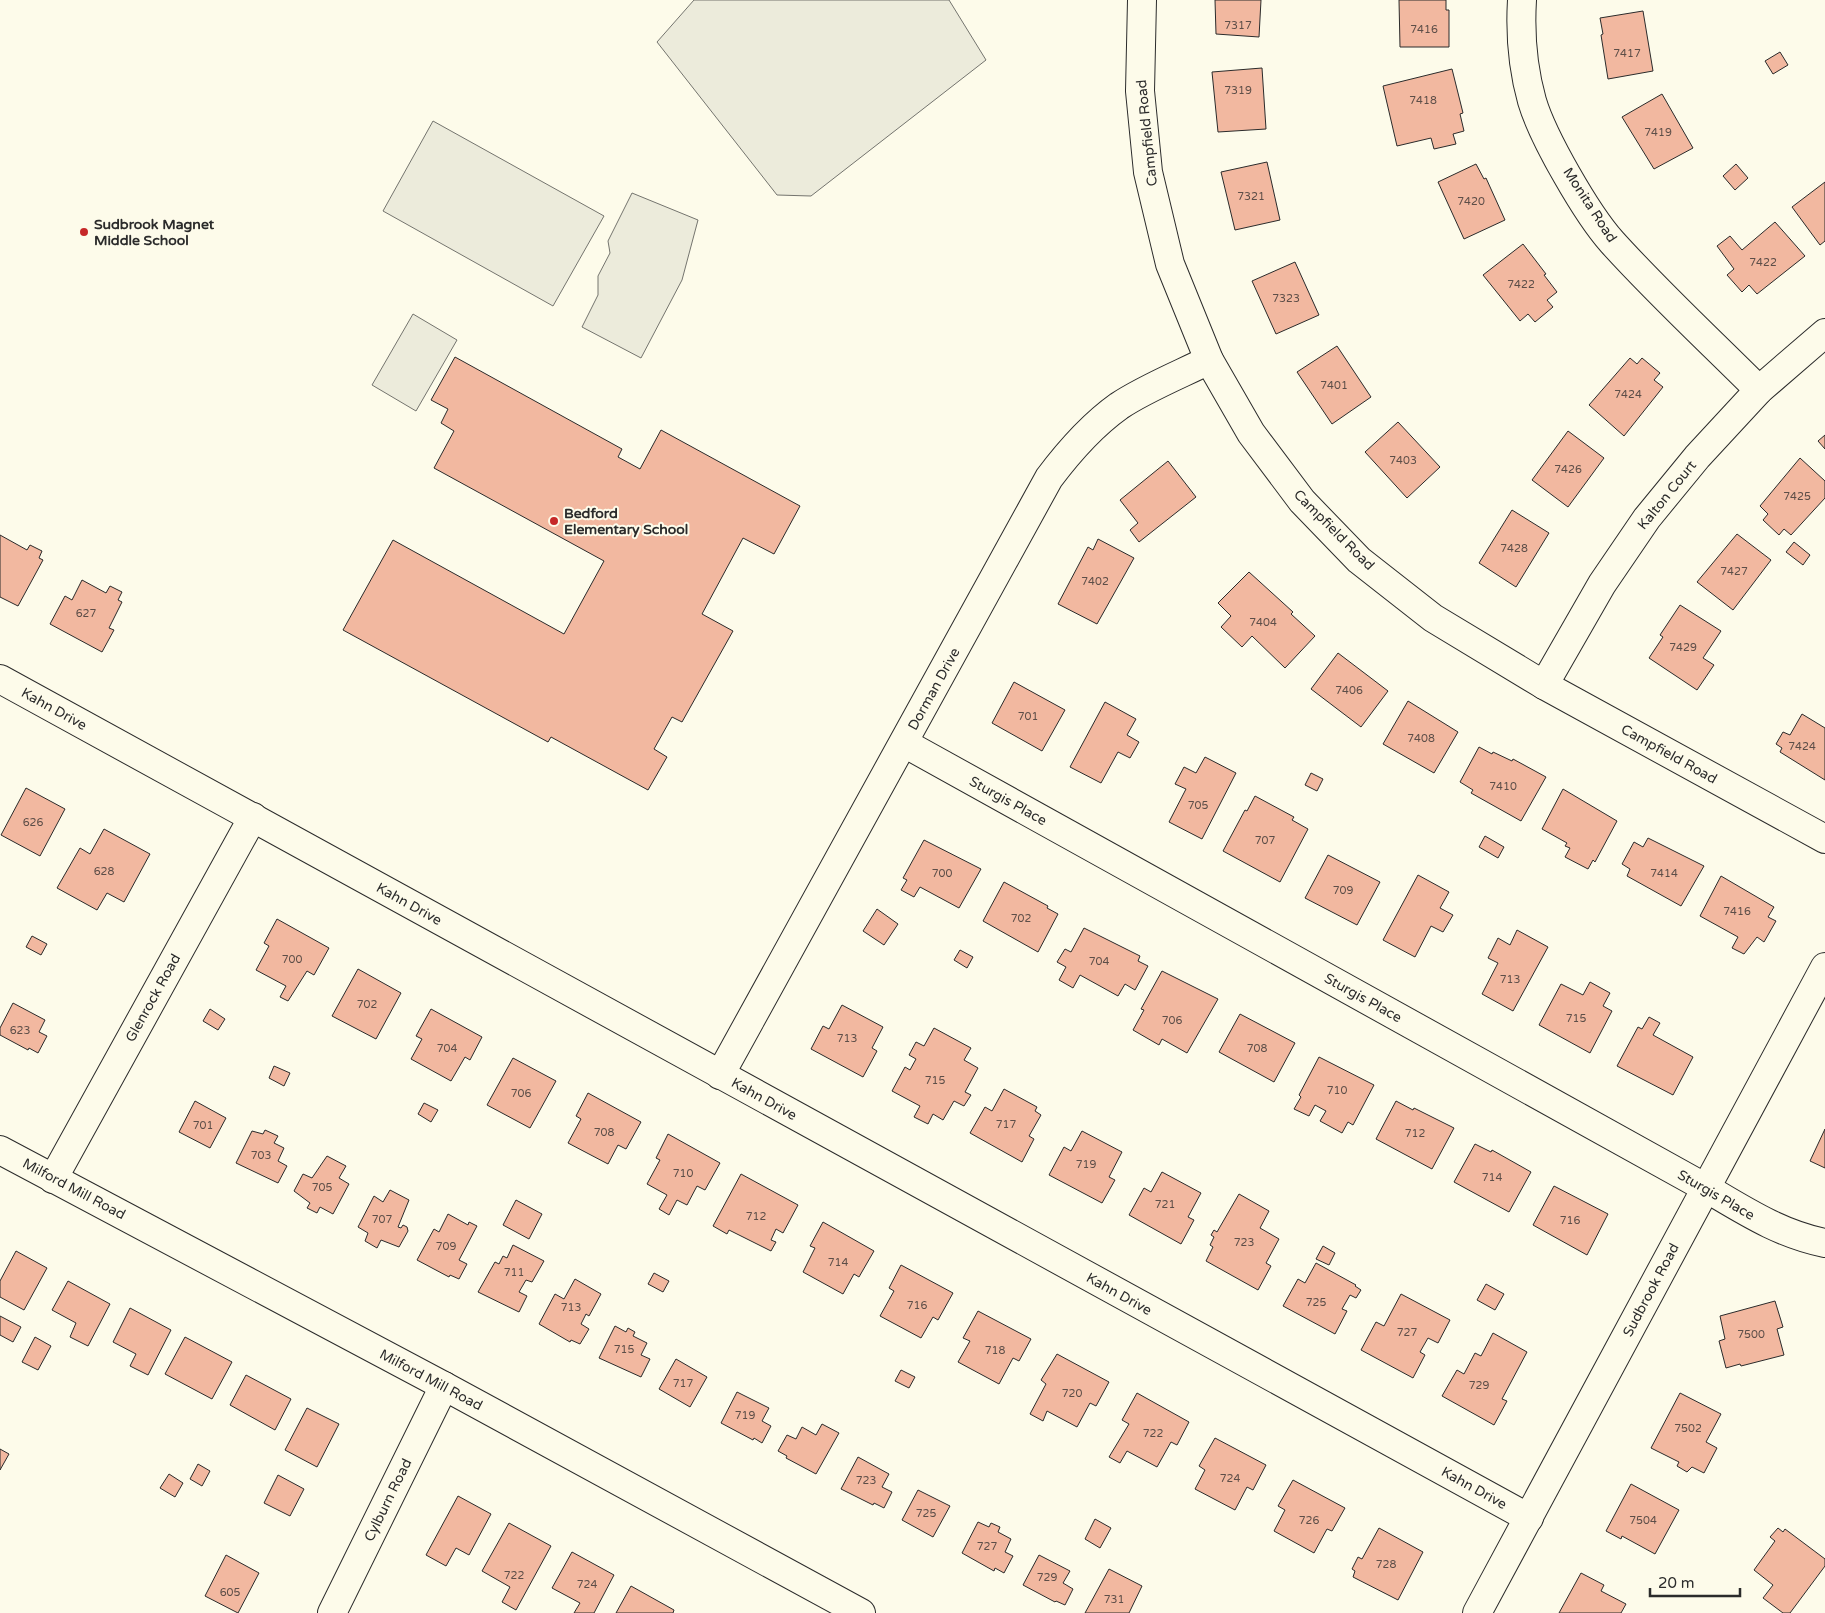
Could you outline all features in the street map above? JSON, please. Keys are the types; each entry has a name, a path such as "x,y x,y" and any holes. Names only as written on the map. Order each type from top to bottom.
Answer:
{"street":[{"name":"Campfield Road","path":"1142,0 1140,91 1148,172 1170,264 1208,360 1251,434 1302,501 1359,560 1433,618 1544,686 1825,839"},
{"name":"Monita Road","path":"1522,0 1523,58 1533,102 1552,145 1579,194 1611,241 1759,390"},
{"name":"Kalton Court","path":"1544,686 1602,584 1647,518 1697,457 1759,390 1825,333"},
{"name":"Dorman Drive","path":"720,1075 1049,478 1070,449 1094,426 1121,405 1208,360"},
{"name":"Kahn Drive","path":"0,680 1529,1518"},
{"name":"Sturgis Place","path":"904,743 1706,1188 1769,1226 1791,1235 1825,1243"},
{"name":"Glenrock Road","path":"54,1179 253,818"},
{"name":"Sudbrook Road","path":"1477,1613 1825,967"},
{"name":"Milford Mill Road","path":"2,1157 54,1179 444,1386 861,1613"},
{"name":"Cylburn Road","path":"332,1613 444,1386"}],"shaded area":[{"path":"694,0 949,0 986,60 811,196 777,195 657,42"},
{"path":"433,121 604,216 553,306 383,211"},
{"path":"632,193 698,220 682,280 641,358 582,327 598,295 598,276 610,253 608,241"},
{"path":"413,314 457,340 416,411 372,385"}],"building":[{"path":"1215,0 1261,0 1259,37 1216,34"},
{"path":"1399,0 1446,0 1446,10 1449,10 1449,47 1400,47"},
{"path":"1643,11 1653,71 1608,79 1600,18"},
{"path":"1780,52 1788,65 1773,74 1765,61"},
{"path":"1262,68 1266,129 1218,132 1212,72"},
{"path":"1452,69 1463,113 1460,114 1464,131 1453,134 1456,144 1434,149 1431,138 1397,146 1383,86"},
{"path":"1662,94 1693,148 1654,169 1622,117"},
{"path":"1267,162 1280,220 1235,230 1221,172"},
{"path":"1476,164 1484,179 1486,178 1505,220 1464,239 1438,182"},
{"path":"1736,164 1748,178 1735,190 1723,176"},
{"path":"1825,182 1825,241 1820,245 1792,207"},
{"path":"1775,222 1805,256 1757,294 1749,285 1742,292 1727,275 1734,269 1717,246 1730,236 1742,250"},
{"path":"1523,244 1557,292 1547,300 1553,307 1535,322 1528,314 1520,321 1483,275"},
{"path":"1295,262 1319,315 1276,334 1252,281"},
{"path":"1337,346 1371,397 1332,424 1297,372"},
{"path":"455,357 622,449 618,457 640,469 661,430 800,506 774,554 743,538 702,614 733,631 682,722 672,717 654,749 667,757 648,790 551,737 548,742 343,630 393,540 564,634 604,561 434,468 454,431 441,423 448,409 431,400"},
{"path":"1630,358 1637,364 1642,358 1660,373 1654,380 1663,387 1624,436 1589,405"},
{"path":"1398,422 1440,467 1407,498 1365,452"},
{"path":"1568,431 1604,458 1568,507 1532,480"},
{"path":"1825,435 1825,449 1818,441"},
{"path":"1800,458 1825,481 1825,498 1791,535 1784,529 1779,535 1763,520 1768,514 1760,506"},
{"path":"1168,461 1196,497 1139,542 1130,530 1138,523 1120,500"},
{"path":"1512,510 1549,533 1516,587 1479,563"},
{"path":"1737,534 1771,560 1733,610 1697,582"},
{"path":"0,535 27,550 30,545 42,551 39,558 43,560 18,606 0,597"},
{"path":"1098,539 1134,558 1097,624 1058,604 1088,547 1093,550"},
{"path":"1794,542 1810,555 1803,565 1786,552"},
{"path":"1249,572 1293,612 1291,614 1315,636 1285,668 1252,636 1242,647 1221,627 1231,616 1218,603"},
{"path":"82,580 106,593 110,586 122,592 118,600 122,602 109,628 114,630 102,652 50,624 65,596 72,600"},
{"path":"1680,605 1721,631 1703,658 1714,665 1697,690 1649,658 1663,637 1660,635"},
{"path":"1338,653 1388,691 1361,727 1311,689"},
{"path":"1014,682 1065,710 1042,751 992,723"},
{"path":"1408,701 1458,732 1434,773 1383,744"},
{"path":"1105,702 1136,719 1127,735 1139,742 1130,758 1118,752 1101,783 1070,767"},
{"path":"1802,714 1825,728 1825,780 1780,752 1782,748 1776,744 1783,732 1790,735"},
{"path":"1479,747 1492,754 1493,752 1512,761 1513,759 1546,777 1521,821 1471,793 1473,790 1460,782"},
{"path":"1205,757 1236,773 1202,839 1169,822 1186,789 1175,784 1184,767 1196,773"},
{"path":"1311,773 1323,779 1317,791 1305,785"},
{"path":"26,788 65,809 40,856 1,835"},
{"path":"1563,789 1617,821 1595,862 1593,860 1588,869 1565,857 1570,848 1565,846 1567,843 1542,829"},
{"path":"1255,796 1294,817 1292,820 1308,829 1280,882 1223,851 1245,810 1247,811"},
{"path":"104,829 150,854 124,902 107,893 97,910 57,888 80,848 90,854"},
{"path":"1485,836 1504,847 1498,858 1479,847"},
{"path":"1648,838 1704,866 1681,906 1627,876 1630,869 1622,864 1634,842 1643,847"},
{"path":"924,840 981,869 959,908 920,887 914,897 901,890 907,880 903,878"},
{"path":"1328,855 1380,882 1357,925 1305,898"},
{"path":"1418,875 1449,892 1440,908 1453,915 1443,932 1431,926 1415,957 1383,940"},
{"path":"1721,876 1774,907 1768,917 1776,921 1764,942 1757,937 1744,954 1732,948 1738,937 1700,916"},
{"path":"1004,882 1048,906 1047,908 1058,914 1038,952 983,921"},
{"path":"877,909 898,924 884,945 863,931"},
{"path":"277,919 329,948 314,975 307,971 288,1001 280,997 286,986 256,970 269,946 264,943"},
{"path":"1084,928 1140,956 1138,961 1148,966 1135,990 1125,984 1118,996 1080,975 1073,988 1059,980 1066,967 1057,962 1065,949 1071,952"},
{"path":"1517,930 1548,947 1513,1011 1482,994 1498,963 1488,958 1498,938 1510,945"},
{"path":"32,936 47,944 41,955 26,947"},
{"path":"960,950 973,957 967,968 954,960"},
{"path":"358,969 401,993 376,1039 332,1016"},
{"path":"1162,971 1218,999 1187,1053 1162,1039 1159,1045 1133,1030 1144,1010 1141,1009"},
{"path":"1590,982 1610,993 1603,1006 1612,1011 1590,1053 1539,1025 1561,984 1583,995"},
{"path":"13,1003 45,1020 39,1032 47,1036 38,1053 29,1048 28,1050 0,1035 0,1028"},
{"path":"842,1005 883,1027 872,1048 877,1051 863,1077 811,1049 823,1026 829,1029"},
{"path":"210,1009 225,1019 218,1030 203,1021"},
{"path":"431,1009 482,1037 470,1060 465,1057 451,1081 411,1059 422,1039 416,1036"},
{"path":"1240,1014 1295,1043 1274,1082 1219,1052"},
{"path":"1649,1017 1660,1023 1653,1035 1693,1057 1673,1095 1617,1066 1638,1027 1642,1029"},
{"path":"934,1028 971,1048 964,1060 978,1068 965,1092 971,1095 964,1106 954,1101 943,1120 933,1114 928,1124 914,1117 920,1106 892,1091 905,1067 910,1070 916,1059 909,1055 916,1042 924,1046"},
{"path":"1319,1057 1374,1085 1353,1125 1348,1122 1342,1133 1320,1121 1326,1111 1315,1105 1309,1116 1294,1109 1301,1097 1299,1095"},
{"path":"513,1058 556,1081 530,1128 487,1105"},
{"path":"274,1066 290,1073 284,1086 269,1078"},
{"path":"1004,1089 1037,1107 1035,1111 1041,1115 1029,1136 1034,1139 1022,1162 970,1133 985,1107 992,1111"},
{"path":"588,1093 641,1122 626,1149 618,1145 608,1164 568,1143 581,1119 576,1116"},
{"path":"195,1101 226,1118 210,1148 179,1132"},
{"path":"1396,1101 1454,1128 1432,1169 1376,1139"},
{"path":"424,1103 438,1110 431,1122 418,1114"},
{"path":"1825,1129 1825,1168 1810,1161"},
{"path":"265,1130 278,1136 274,1143 284,1148 278,1161 287,1166 278,1183 236,1163 252,1131 263,1134"},
{"path":"1082,1131 1122,1152 1109,1177 1115,1180 1102,1203 1049,1175 1064,1147 1071,1151"},
{"path":"668,1134 720,1163 705,1190 697,1186 687,1205 677,1200 669,1215 659,1209 667,1195 647,1184 660,1160 656,1158"},
{"path":"1475,1144 1491,1152 1492,1150 1531,1172 1509,1212 1454,1182"},
{"path":"327,1156 346,1166 339,1178 349,1184 333,1214 320,1207 317,1213 307,1208 310,1203 294,1191 303,1174 312,1178"},
{"path":"1162,1172 1201,1193 1188,1217 1194,1220 1181,1244 1129,1215 1144,1188 1151,1192"},
{"path":"741,1174 798,1205 783,1233 776,1229 771,1240 776,1242 771,1251 729,1230 727,1234 713,1226"},
{"path":"1554,1186 1608,1214 1587,1255 1533,1225"},
{"path":"390,1190 409,1200 398,1227 401,1228 403,1225 407,1227 408,1231 399,1247 381,1240 377,1248 365,1241 368,1233 358,1227 374,1196 383,1202"},
{"path":"1239,1194 1269,1211 1260,1228 1279,1239 1266,1263 1271,1266 1258,1290 1206,1261 1213,1247 1210,1245 1214,1237 1211,1235 1214,1230 1217,1232"},
{"path":"516,1200 542,1214 529,1239 503,1225"},
{"path":"448,1214 468,1225 469,1222 477,1226 459,1260 467,1264 459,1279 450,1275 449,1277 417,1260 434,1229 439,1232"},
{"path":"823,1222 874,1251 859,1277 854,1274 843,1294 803,1272 815,1248 810,1246"},
{"path":"513,1245 544,1261 532,1282 526,1280 519,1292 527,1296 519,1312 478,1292 495,1262 499,1264 503,1256 507,1258"},
{"path":"1323,1246 1335,1253 1329,1265 1316,1259"},
{"path":"16,1251 47,1268 24,1310 0,1297 0,1281"},
{"path":"1316,1263 1356,1285 1361,1290 1356,1298 1350,1295 1342,1309 1347,1311 1335,1334 1283,1306 1298,1279 1305,1283"},
{"path":"901,1265 953,1293 938,1320 933,1317 921,1338 880,1316 894,1291 889,1288"},
{"path":"654,1273 669,1281 663,1292 648,1284"},
{"path":"575,1279 601,1294 589,1316 586,1314 581,1324 589,1329 580,1344 571,1340 570,1342 539,1324 555,1294 564,1299"},
{"path":"68,1281 110,1304 88,1346 70,1337 76,1323 52,1310"},
{"path":"1486,1284 1504,1294 1495,1310 1477,1300"},
{"path":"1401,1294 1450,1320 1438,1343 1428,1338 1420,1352 1425,1355 1413,1378 1361,1350 1376,1322 1384,1326"},
{"path":"1775,1301 1783,1327 1777,1329 1784,1355 1726,1368 1719,1341 1725,1339 1720,1316"},
{"path":"130,1308 171,1330 148,1375 130,1366 136,1354 113,1342"},
{"path":"978,1311 1031,1339 1019,1361 1013,1358 999,1384 958,1362 970,1341 963,1338"},
{"path":"0,1316 21,1327 13,1342 0,1335"},
{"path":"615,1326 626,1332 628,1328 635,1332 633,1336 647,1343 641,1355 650,1359 641,1377 599,1358"},
{"path":"1493,1333 1527,1352 1502,1399 1507,1401 1494,1425 1442,1396 1457,1370 1464,1374 1475,1353 1481,1356"},
{"path":"35,1337 51,1346 38,1370 22,1362"},
{"path":"185,1337 232,1362 212,1399 165,1374"},
{"path":"1057,1354 1109,1382 1096,1406 1090,1403 1077,1427 1047,1411 1043,1421 1030,1414 1046,1384 1041,1380"},
{"path":"676,1359 707,1377 690,1407 659,1389"},
{"path":"901,1370 915,1377 909,1388 895,1381"},
{"path":"246,1375 291,1399 275,1430 230,1405"},
{"path":"737,1392 769,1408 762,1421 771,1426 762,1443 721,1423"},
{"path":"1137,1393 1189,1422 1177,1445 1171,1442 1157,1467 1127,1451 1120,1463 1109,1457 1129,1424 1122,1420"},
{"path":"1680,1393 1721,1414 1706,1442 1717,1448 1704,1473 1692,1467 1687,1472 1677,1466 1679,1462 1651,1448"},
{"path":"307,1408 339,1424 317,1467 285,1450"},
{"path":"822,1424 839,1433 816,1474 786,1458 787,1456 778,1451 787,1435 796,1439 802,1427 816,1435"},
{"path":"1215,1438 1266,1465 1253,1490 1247,1487 1235,1510 1195,1489 1205,1470 1199,1466"},
{"path":"0,1449 9,1454 0,1470"},
{"path":"858,1457 889,1474 882,1487 892,1492 884,1508 874,1503 873,1505 841,1489"},
{"path":"198,1464 210,1471 202,1486 190,1479"},
{"path":"169,1474 183,1483 175,1497 160,1488"},
{"path":"278,1475 304,1489 290,1516 264,1503"},
{"path":"1293,1480 1345,1508 1332,1531 1327,1529 1314,1553 1274,1531 1285,1510 1278,1506"},
{"path":"1631,1484 1679,1510 1655,1554 1622,1536 1621,1539 1606,1531"},
{"path":"918,1490 950,1506 933,1537 902,1520"},
{"path":"458,1496 491,1514 469,1555 456,1548 446,1566 426,1555"},
{"path":"1095,1519 1111,1528 1100,1548 1085,1539"},
{"path":"978,1522 989,1527 991,1523 1000,1527 998,1532 1011,1539 1005,1552 1013,1556 1004,1573 995,1568 994,1571 962,1553"},
{"path":"509,1523 551,1546 516,1610 502,1602 510,1587 482,1571"},
{"path":"1379,1528 1423,1552 1398,1600 1353,1577 1355,1571 1352,1569 1358,1557 1362,1559"},
{"path":"1778,1528 1783,1532 1785,1529 1825,1559 1825,1566 1790,1613 1783,1613 1763,1598 1773,1585 1754,1570 1775,1541 1770,1537"},
{"path":"572,1552 614,1575 594,1613 574,1613 580,1603 552,1588"},
{"path":"226,1555 259,1573 238,1613 205,1596"},
{"path":"1039,1555 1070,1571 1063,1583 1073,1589 1065,1605 1055,1602 1023,1585"},
{"path":"1109,1569 1142,1586 1129,1613 1085,1613"},
{"path":"1581,1573 1604,1585 1601,1591 1626,1604 1621,1613 1559,1613"},
{"path":"631,1586 674,1610 673,1613 616,1613"}],"place":[{"name":"Sudbrook Magnet Middle School","path":"84,232"},
{"name":"Bedford Elementary School","path":"554,521"}]}
